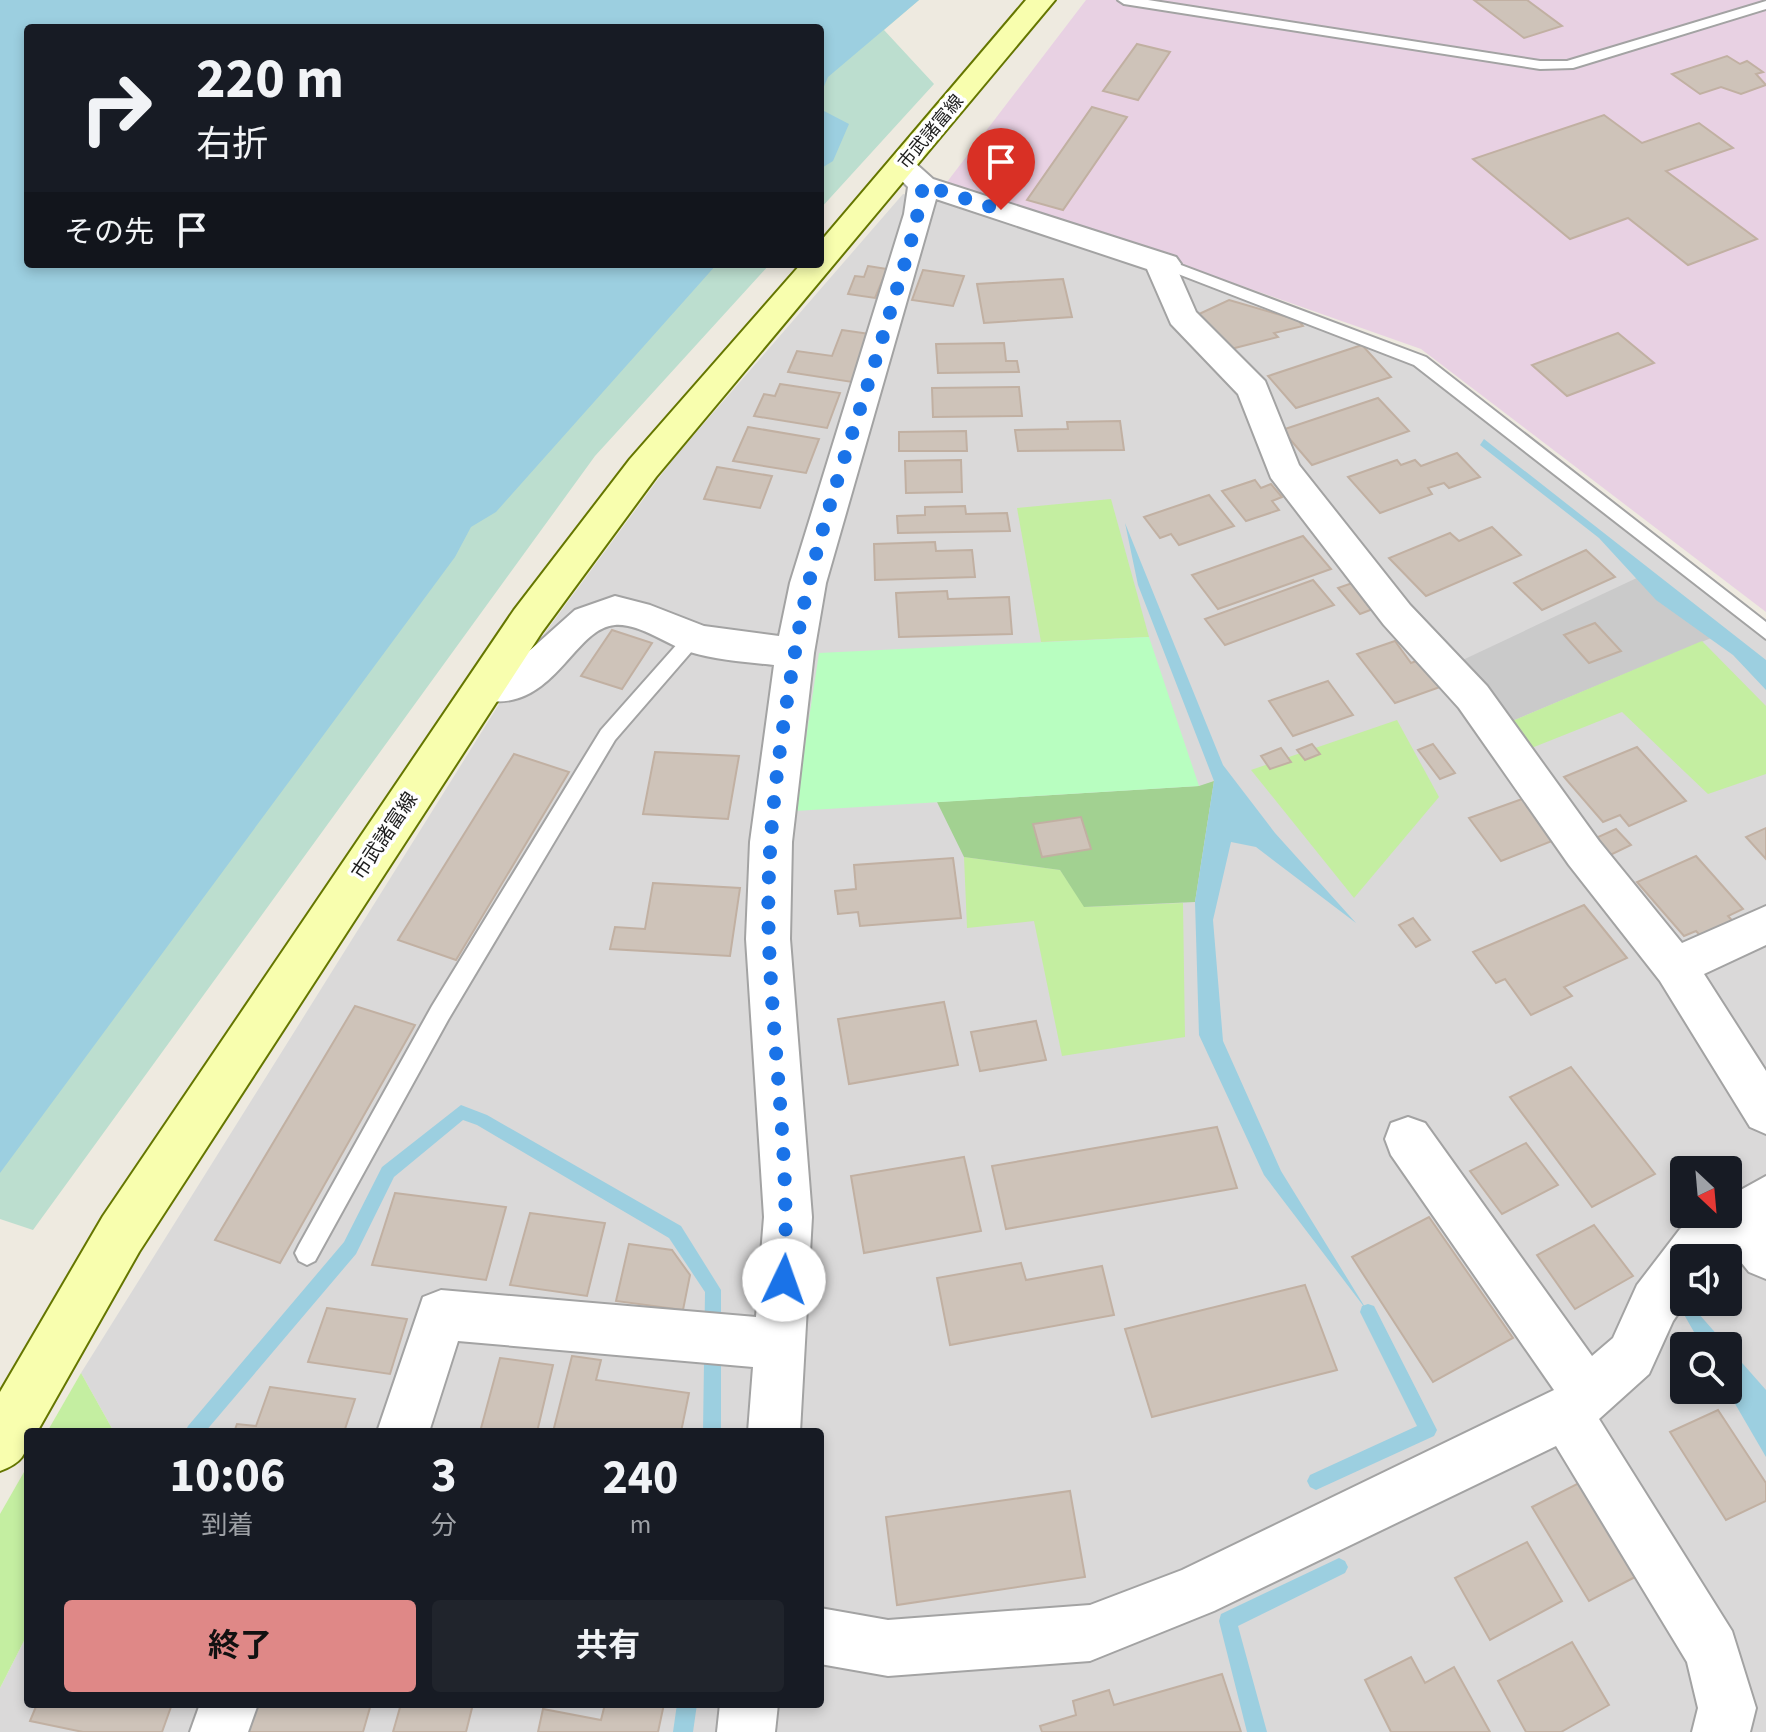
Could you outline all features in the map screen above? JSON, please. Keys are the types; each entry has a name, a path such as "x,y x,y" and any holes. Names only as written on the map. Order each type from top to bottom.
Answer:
{"main road":[{"name":"市武諸富線","path":"824,260 913,176 1041,0"},
{"name":"市武諸富線","path":"0,1444 121,1234 528,621 643,468 817,268"}],"street":[{"path":"774,1428 788,1217 768,939 771,842 795,653 808,583 919,214 913,176 1165,264 1162,271 1182,317 1253,389 1283,469 1397,615 1473,697 1584,853 1675,967 1766,1112"},
{"path":"485,686 504,687 531,677 584,623 606,612 625,612 693,638 795,653"},
{"path":"1675,967 1766,925"},
{"path":"1408,1139 1578,1404 1712,1651 1727,1708 1721,1732"},
{"path":"1703,1244 1757,1225"},
{"path":"824,1637 888,1648 1090,1633 1195,1592 1578,1404 1631,1356 1655,1303 1670,1283"},
{"path":"404,1428 441,1315 781,1344"},
{"path":"219,1732 228,1708"},
{"path":"746,1732 749,1708"}],"lane":[{"path":"1124,0 1540,65 1568,65 1613,54 1766,5"},
{"path":"1165,264 1420,361 1766,632"},
{"path":"307,1253 440,1013 608,735 693,638"}],"shaded area":[{"path":"1086,0 1766,0 1766,612 1421,349 947,182"},
{"path":"903,194 953,201 1193,280 1411,361 1766,641 1766,1732 0,1732 0,1688 24,1641 24,1708 824,1708 824,1428 112,1428 81,1373 536,645 673,459"},
{"path":"1641,576 1716,636 1505,724 1452,665"}],"green space":[{"path":"892,0 919,0 884,30 934,84 824,205 824,53"},
{"path":"680,268 766,268 595,456 33,1230 0,1219 0,972"},
{"path":"1111,499 1149,637 1041,642 1017,508"},
{"path":"1149,637 1199,786 795,811 819,653"},
{"path":"1702,641 1766,706 1766,774 1708,794 1622,712 1524,751 1505,724"},
{"path":"1397,720 1439,797 1354,898 1251,770"},
{"path":"1214,781 1195,902 1084,907 1060,870 964,857 937,802 1199,786"},
{"path":"964,857 1060,870 1085,907 1183,903 1185,1037 1062,1056 1034,921 967,928"},
{"path":"81,1373 112,1428 49,1428"},
{"path":"24,1472 24,1641 0,1688 0,1514"}],"water":[{"path":"0,0 919,0 828,77 824,86 824,24 24,24 24,268 713,268 496,512 471,527 455,557 0,1173"},
{"path":"824,111 849,124 833,161 824,167"},
{"path":"1484,439 1766,660 1766,690 1733,655 1656,600 1599,538 1480,445"},
{"path":"1125,523 1223,765 1275,833 1356,923 1256,847 1231,842 1213,920 1223,1041 1281,1171 1368,1312 1264,1175 1199,1035 1195,902 1214,781 1138,585"},
{"path":"1685,1316 1701,1316 1715,1332 1694,1332"},
{"path":"1742,1363 1766,1390 1766,1457 1735,1404 1742,1404"}],"building":[{"path":"1474,0 1527,0 1562,26 1524,38"},
{"path":"1137,44 1170,52 1138,100 1103,91"},
{"path":"1727,56 1740,64 1747,61 1763,72 1756,74 1766,85 1741,94 1721,87 1700,94 1672,74"},
{"path":"1092,107 1127,117 1063,210 1027,200"},
{"path":"1604,115 1642,143 1699,123 1733,148 1666,171 1757,239 1688,265 1628,218 1570,239 1473,159"},
{"path":"868,266 887,269 875,298 848,294 855,276 864,277"},
{"path":"923,270 964,276 953,306 912,300"},
{"path":"1063,279 1072,317 984,323 977,284"},
{"path":"1229,300 1298,320 1303,326 1274,333 1278,337 1223,351 1197,315"},
{"path":"842,330 870,334 852,382 788,372 797,351 832,356"},
{"path":"1618,333 1654,363 1567,396 1532,365"},
{"path":"1004,343 1006,361 1017,361 1019,372 938,373 936,344"},
{"path":"1362,345 1391,377 1296,408 1268,376"},
{"path":"780,384 840,393 827,428 754,416 764,394 775,396"},
{"path":"1019,387 1022,416 933,417 932,388"},
{"path":"1378,398 1409,431 1312,465 1282,430"},
{"path":"1120,421 1124,450 1018,451 1015,430 1068,429 1067,422"},
{"path":"748,427 819,439 806,473 733,461"},
{"path":"966,431 967,451 899,451 899,432"},
{"path":"1457,453 1480,477 1449,488 1444,483 1428,488 1432,494 1380,513 1348,477 1397,460 1401,465 1415,460 1421,466"},
{"path":"961,460 962,492 906,493 905,461"},
{"path":"717,467 772,476 760,508 704,499"},
{"path":"1255,480 1261,488 1271,484 1282,497 1272,501 1279,510 1246,521 1222,491"},
{"path":"1209,495 1234,526 1179,545 1171,534 1160,538 1144,517"},
{"path":"965,506 966,514 1007,513 1010,531 898,533 897,516 925,515 925,507"},
{"path":"1492,527 1521,555 1426,596 1389,558 1450,533 1459,541"},
{"path":"1303,536 1331,569 1218,609 1192,575"},
{"path":"935,542 936,551 972,550 975,577 875,580 874,544"},
{"path":"1586,550 1615,577 1542,610 1514,583"},
{"path":"1313,580 1334,605 1225,645 1205,619"},
{"path":"1361,580 1383,605 1360,614 1338,588"},
{"path":"947,591 948,599 1009,597 1012,634 899,637 896,593"},
{"path":"1595,623 1621,651 1589,663 1564,635"},
{"path":"612,630 652,643 622,689 581,676"},
{"path":"1395,641 1411,663 1419,660 1440,687 1395,703 1357,654"},
{"path":"1328,681 1353,715 1293,736 1269,701"},
{"path":"1312,744 1320,754 1305,760 1297,750"},
{"path":"1433,744 1455,773 1440,779 1418,750"},
{"path":"1637,747 1686,801 1629,826 1620,815 1603,822 1564,777"},
{"path":"1281,748 1291,762 1270,769 1261,756"},
{"path":"655,752 739,756 728,819 643,814"},
{"path":"514,754 569,772 456,960 398,940"},
{"path":"1525,798 1557,839 1501,861 1469,818"},
{"path":"1081,817 1091,849 1042,857 1033,824"},
{"path":"1766,828 1766,859 1746,837"},
{"path":"1616,829 1631,845 1604,858 1589,841"},
{"path":"1696,856 1743,909 1728,916 1739,928 1707,943 1696,931 1684,936 1637,882"},
{"path":"953,858 961,918 860,926 858,912 838,914 835,891 856,889 854,865"},
{"path":"653,883 740,888 730,956 610,949 615,927 645,929"},
{"path":"1584,905 1627,958 1564,987 1572,996 1531,1015 1505,979 1496,983 1473,952"},
{"path":"1413,918 1430,940 1416,947 1399,925"},
{"path":"944,1002 958,1065 849,1084 838,1019"},
{"path":"355,1006 415,1025 280,1263 215,1240"},
{"path":"1036,1021 1046,1060 980,1071 971,1032"},
{"path":"1571,1067 1655,1174 1592,1207 1510,1097"},
{"path":"1217,1127 1237,1188 1006,1229 992,1166"},
{"path":"1526,1143 1558,1185 1502,1214 1470,1171"},
{"path":"964,1157 981,1231 864,1253 851,1176"},
{"path":"395,1193 506,1207 486,1280 372,1265"},
{"path":"530,1213 605,1223 587,1296 510,1285"},
{"path":"1429,1217 1513,1338 1433,1382 1352,1257"},
{"path":"1594,1225 1633,1276 1575,1309 1537,1255"},
{"path":"629,1244 672,1250 690,1275 683,1310 616,1301"},
{"path":"1021,1263 1026,1280 1102,1266 1114,1315 950,1345 937,1278"},
{"path":"1305,1285 1337,1370 1152,1417 1125,1329"},
{"path":"327,1308 407,1319 390,1374 308,1362"},
{"path":"572,1356 601,1360 596,1380 689,1393 682,1428 554,1428"},
{"path":"500,1358 553,1365 538,1428 481,1428"},
{"path":"270,1387 355,1399 345,1428 236,1428 237,1424 256,1426"},
{"path":"1718,1410 1766,1483 1766,1501 1726,1520 1670,1432"},
{"path":"1579,1483 1637,1576 1589,1601 1532,1507"},
{"path":"1070,1491 1085,1577 897,1605 886,1517"},
{"path":"1527,1542 1562,1601 1490,1640 1455,1578"},
{"path":"1572,1642 1609,1705 1561,1732 1526,1732 1498,1681"},
{"path":"1411,1657 1425,1683 1454,1667 1490,1732 1391,1732 1365,1680"},
{"path":"1222,1674 1241,1732 1042,1732 1040,1726 1076,1715 1073,1701 1109,1690 1114,1705"},
{"path":"35,1708 171,1708 162,1732 83,1732 30,1721"},
{"path":"256,1708 370,1708 363,1732 248,1732"},
{"path":"400,1708 472,1708 466,1732 393,1732"},
{"path":"604,1708 663,1708 658,1732 538,1732 543,1709 601,1720"}],"waterway":[{"path":"197,1428 350,1248 388,1172 461,1112 482,1120 675,1232 713,1290 712,1428"},
{"path":"1316,1481 1428,1430 1368,1312"},
{"path":"1257,1732 1228,1621 1339,1567"},
{"path":"683,1732 686,1708"}],"route":[{"path":"784,1280 788,1217 768,939 771,842 795,653 808,583 919,214 923,185 1001,210"}]}
